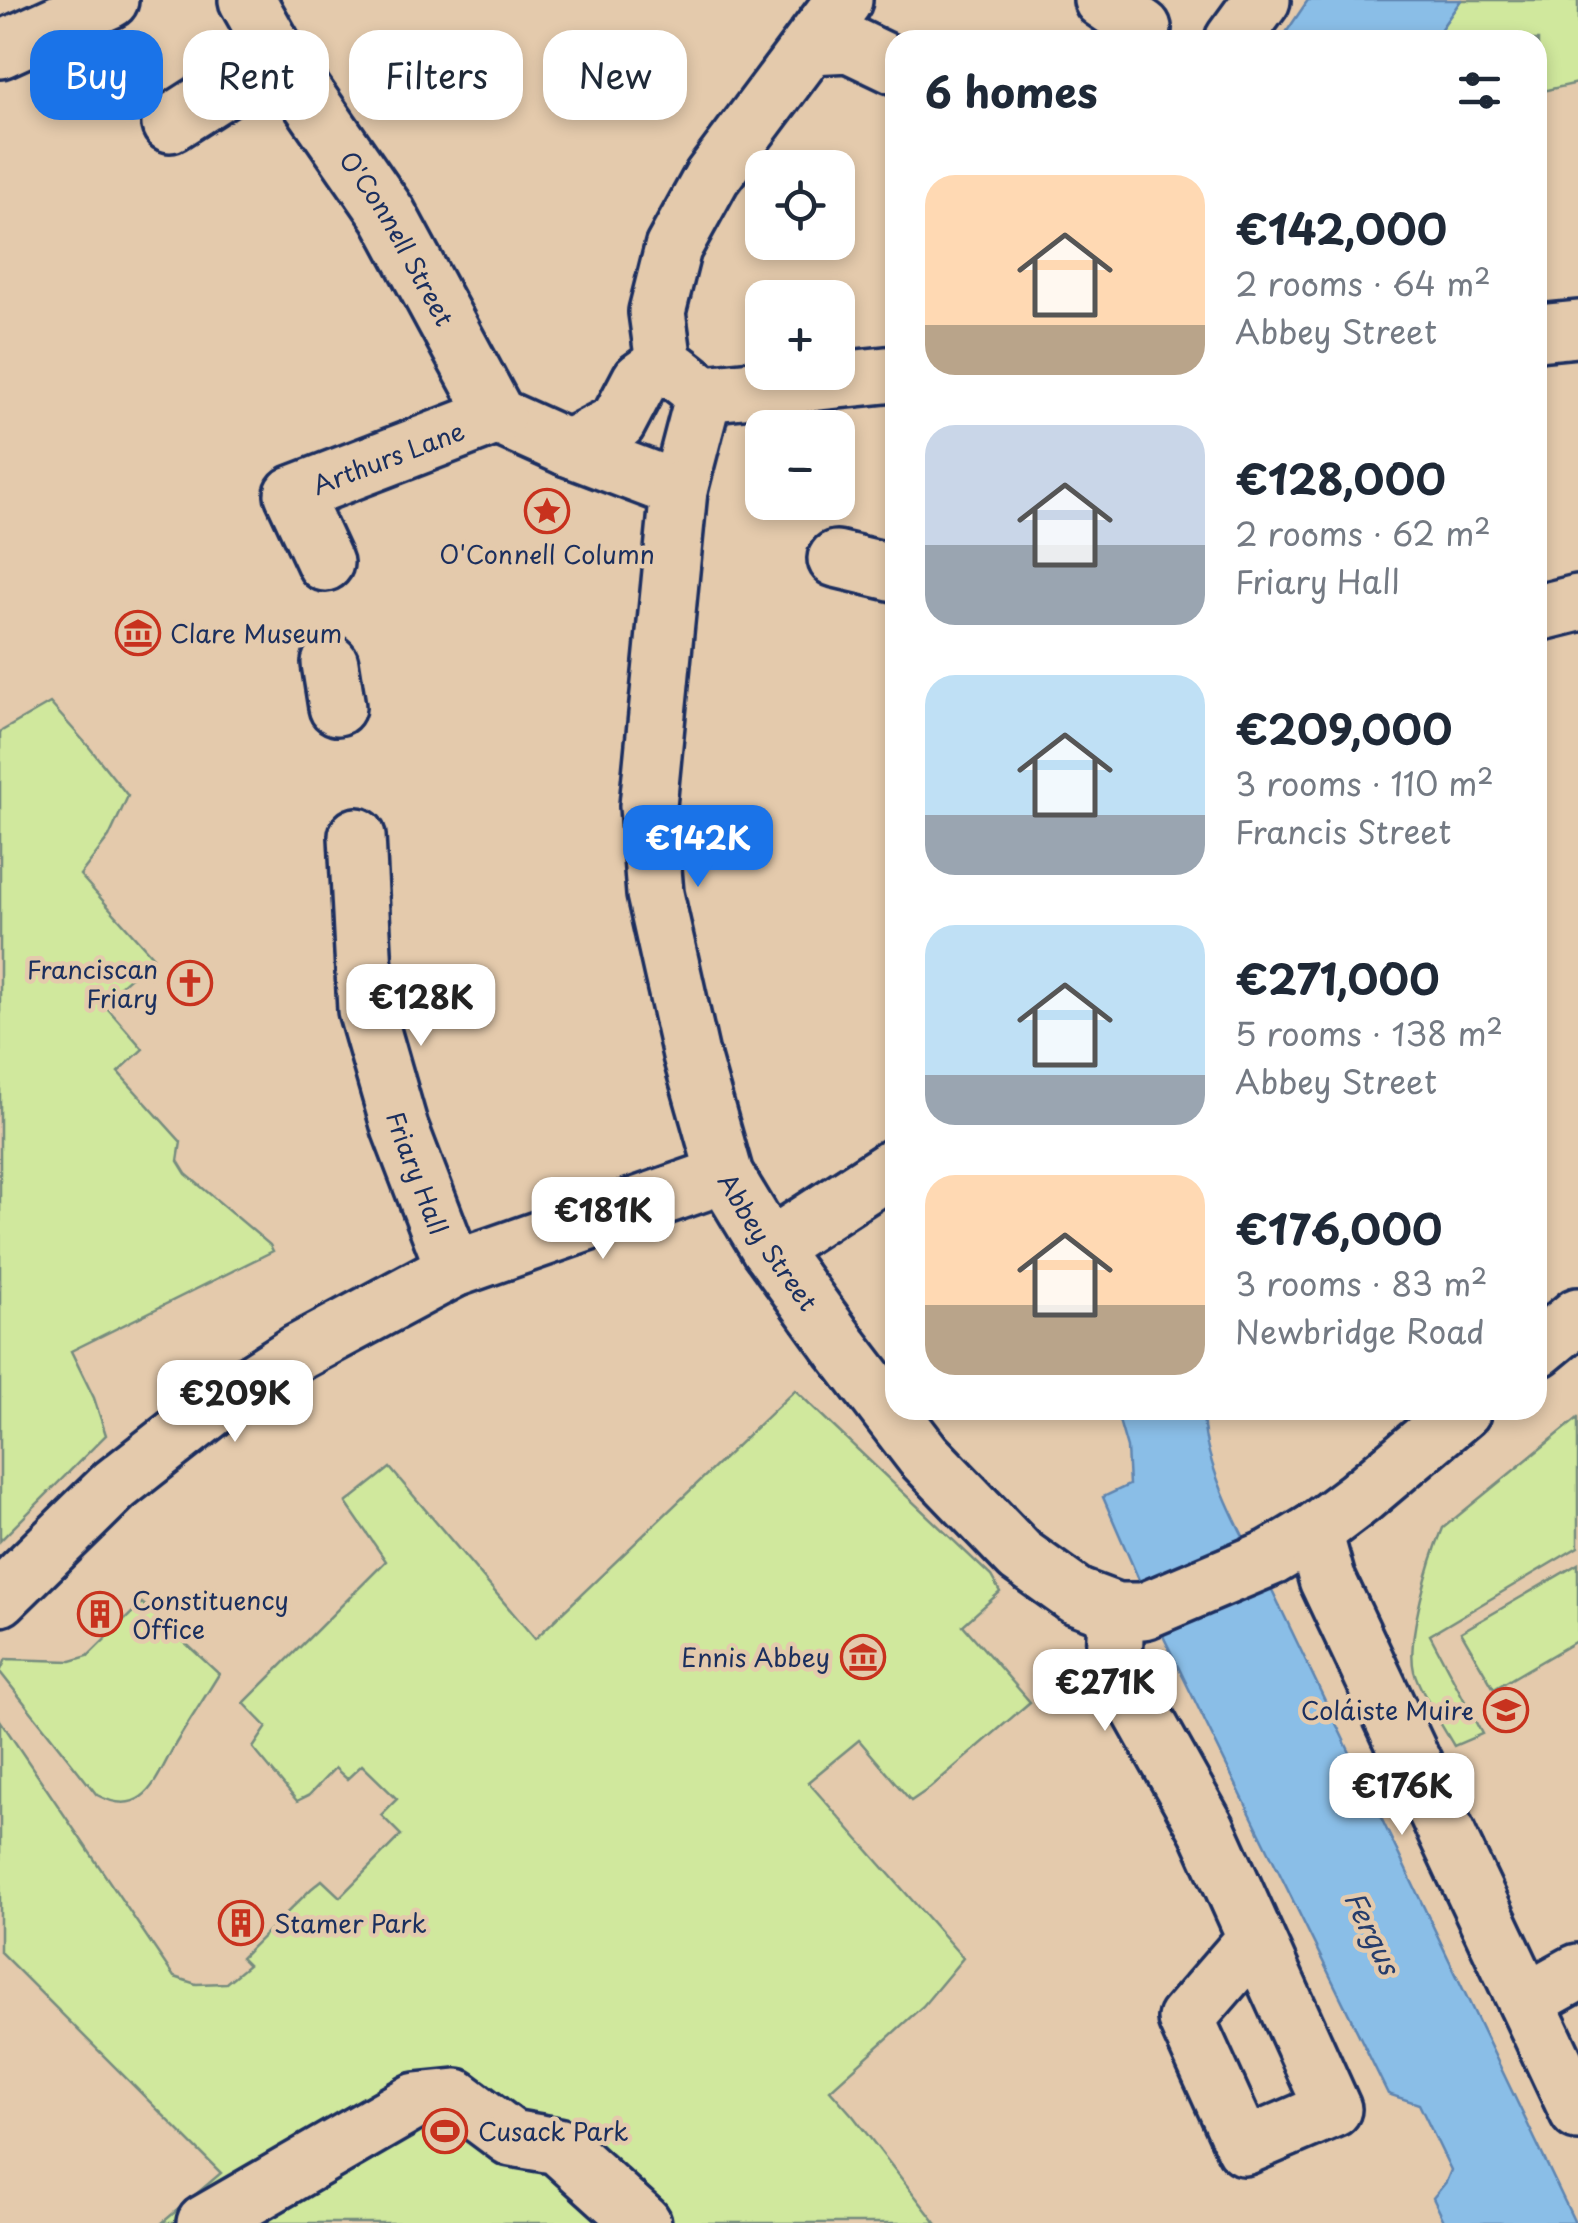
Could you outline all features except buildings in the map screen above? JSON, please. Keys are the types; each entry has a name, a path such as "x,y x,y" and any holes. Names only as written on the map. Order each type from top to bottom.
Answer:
{"street":[{"path":"0,50 110,0"},
{"name":"O'Connell Street","path":"246,0 263,30"},
{"path":"684,379 658,312 673,248 712,178 844,0"},
{"path":"1240,30 1262,0"},
{"path":"811,46 849,44 885,61"},
{"path":"170,124 183,116"},
{"name":"O'Connell Street","path":"323,120 388,214 497,416"},
{"path":"1547,333 1578,329"},
{"path":"568,448 618,422 640,380 885,374"},
{"name":"Abbey Street","path":"684,379 676,511 648,806 655,894 691,1055 725,1174 770,1248 885,1405"},
{"path":"497,416 568,448 676,511"},
{"name":"Arthurs Lane","path":"325,563 293,494 497,416"},
{"path":"836,559 885,570"},
{"path":"1547,611 1578,603"},
{"name":"Friary Hall","path":"357,836 366,1010 400,1128 454,1269"},
{"path":"770,1248 885,1173"},
{"path":"0,1598 115,1485 218,1404 299,1352 454,1269 725,1174"},
{"path":"1547,1342 1578,1316"},
{"name":"Abbey Street","path":"897,1420 923,1455 1020,1556 1076,1596 1130,1612"},
{"path":"1256,1938 1207,1829 1114,1663 1130,1612 1263,1561 1314,1532 1450,1420"},
{"path":"1314,1532 1327,1579 1578,2112"},
{"path":"1526,2001 1578,1972"},
{"path":"204,2223 416,2101 456,2097 511,2138 558,2146 643,2223"}],"green space":[{"path":"1461,0 1578,0 1578,83 1547,90 1547,30 1440,30"},
{"path":"50,703 128,796 109,837 80,875 153,957 102,1002 143,1049 118,1072 181,1142 178,1161 186,1174 273,1251 71,1351 94,1398 106,1435 0,1541 0,732"},
{"path":"795,1390 991,1576 1000,1592 963,1625 1030,1702 911,1801 859,1740 808,1782 963,1958 923,2006 830,2090 936,2223 162,2223 221,2173 0,1952 0,1720 174,1977 196,1984 226,1983 248,1965 241,1958 311,1889 322,1880 340,1897 401,1835 381,1815 397,1799 362,1765 347,1779 335,1768 309,1795 297,1801 253,1748 267,1727 244,1703 386,1561 346,1503 390,1468 535,1639"},
{"path":"1578,1418 1578,1547 1430,1635 1482,1734 1454,1746 1421,1688 1412,1657 1421,1600 1443,1528"},
{"path":"1578,1564 1578,1640 1494,1689 1461,1632"},
{"path":"142,1603 219,1674 147,1791 127,1803 114,1802 97,1795 0,1672 6,1659 71,1661 88,1656"}],"water":[{"path":"1308,0 1461,0 1440,30 1288,30"},
{"name":"Fergus","path":"1119,1420 1204,1420 1209,1453 1227,1503 1575,2223 1445,2223 1433,2198 1451,2170 1419,2104 1388,2094 1165,1640 1103,1497 1129,1485 1127,1448"}],"place":[{"name":"O'Connell Column","path":"547,511"},
{"name":"Clare Museum","path":"138,633"},
{"name":"Franciscan Friary","path":"190,983"},
{"name":"Constituency Office","path":"100,1614"},
{"name":"Ennis Abbey","path":"863,1657"},
{"name":"Coláiste Muire","path":"1506,1710"},
{"name":"Stamer Park","path":"241,1923"},
{"name":"Cusack Park","path":"445,2131"}]}
